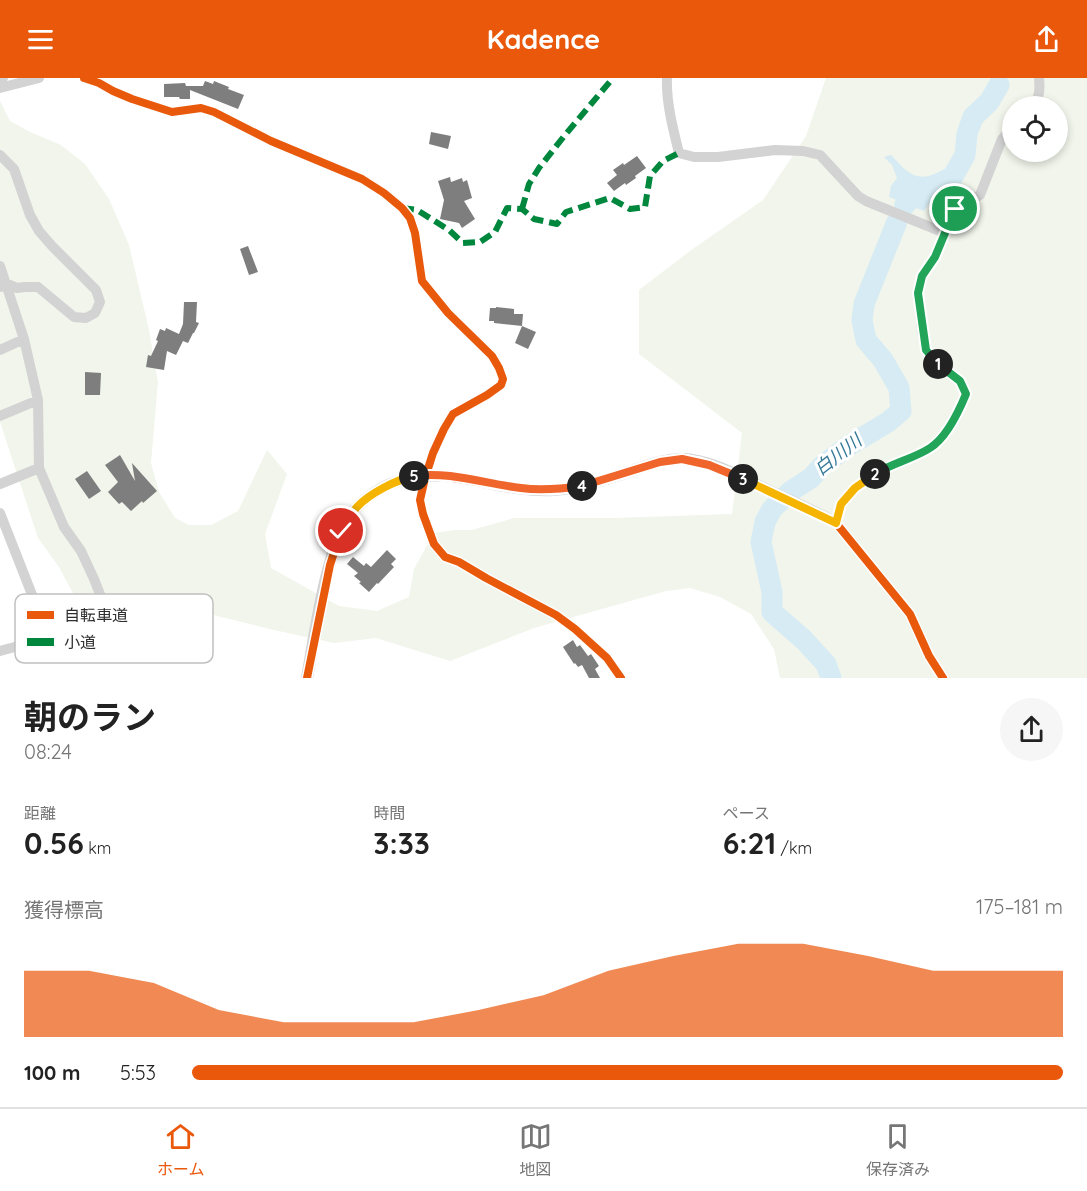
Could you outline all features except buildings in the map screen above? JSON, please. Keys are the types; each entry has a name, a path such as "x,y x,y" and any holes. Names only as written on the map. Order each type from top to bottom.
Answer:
{"street":[{"path":"0,88 39,78"},
{"path":"84,78 132,99 172,112 201,108 214,111 271,141 362,179 402,208 410,218 415,232 422,281 448,313 492,356 500,368 503,379 501,385 453,414 433,453 424,478 420,500 434,544 445,557 459,562 556,615 607,658 621,678"},
{"path":"668,78 671,117 679,153 694,157 718,157 784,150 820,155 858,196 866,201 945,232"},
{"path":"1039,78 1039,96"},
{"path":"831,520 855,488 878,472 932,447 949,428 960,409 966,394 960,381 940,366 926,350 918,293 922,276 935,257 955,209 980,195 1002,139"},
{"path":"0,155 14,169 30,215 39,231 96,290 100,302 95,313 86,318 74,317 38,287 3,286"},
{"path":"0,266 3,286 24,339 38,400 39,468 64,527 81,551 100,594"},
{"path":"0,350 24,339"},
{"path":"0,416 38,400"},
{"path":"307,678 330,565 341,531 357,507 381,489 401,479 434,475 522,489 553,490 586,486 660,462 682,459 700,462 728,472 831,520 910,614 928,656 943,678"},
{"path":"0,484 39,468"},
{"path":"0,513 32,594"},
{"path":"0,651 15,647"}],"shaded area":[{"path":"826,78 1087,78 1087,678 780,678 774,649 751,614 720,597 690,588 666,591 534,628 450,661 376,638 334,643 213,615 213,594 73,594 59,567 38,538 0,422 0,101 10,121 61,145 85,164 109,199 129,245 149,330 158,382 151,463 159,492 175,518 189,525 211,525 238,511 267,450 287,474 265,534 271,568 339,606 377,611 409,597 414,569 434,533 472,530 514,518 615,518 732,514 742,433 639,354 639,290 763,200 806,136"}],"water":[{"path":"961,151 969,157 961,175 924,211 889,197 891,186 897,178 892,165 884,157 891,155 910,173 924,177 943,170"}],"waterway":[{"name":"白川川","path":"999,85 1002,78"},
{"name":"白川川","path":"905,205 923,190 952,178 965,155 967,134 973,117 989,102 999,85"},
{"name":"白川川","path":"831,678 826,664 804,640 772,612 772,592 761,542 765,522 772,509 791,491 811,478 823,465 848,446 888,422 901,411 899,388 883,360 866,340 862,320 864,304 896,224"}],"marked path":[{"path":"522,209 529,184 539,168 613,78"},
{"path":"402,208 417,210 449,230 463,243 480,242 495,232 507,208 522,209 534,219 557,224 566,212 610,198 630,209 645,207 650,176 663,161 679,153"}],"cycle path":[{"path":"84,78 132,99 172,112 201,108 214,112 271,141 362,179 402,208 410,218 415,233 422,281 448,313 492,356 503,379 501,385 487,395 453,414 433,453 420,500 434,544 445,557 459,562 556,615 607,658 621,678"},
{"path":"307,678 330,565 341,531 357,506 381,489 401,479 434,475 522,489 553,490 586,486 660,462 682,459 700,462 728,472 836,523 910,614 929,656 943,678"}],"route":[{"path":"341,531 357,507 381,489 401,479 434,475 522,489 553,490 586,486 660,462 682,459 700,462 728,472 836,523 841,504 855,488 878,472 932,447 949,428 966,394 960,381 940,366 926,350 918,293 922,276 935,257 955,209"}]}
